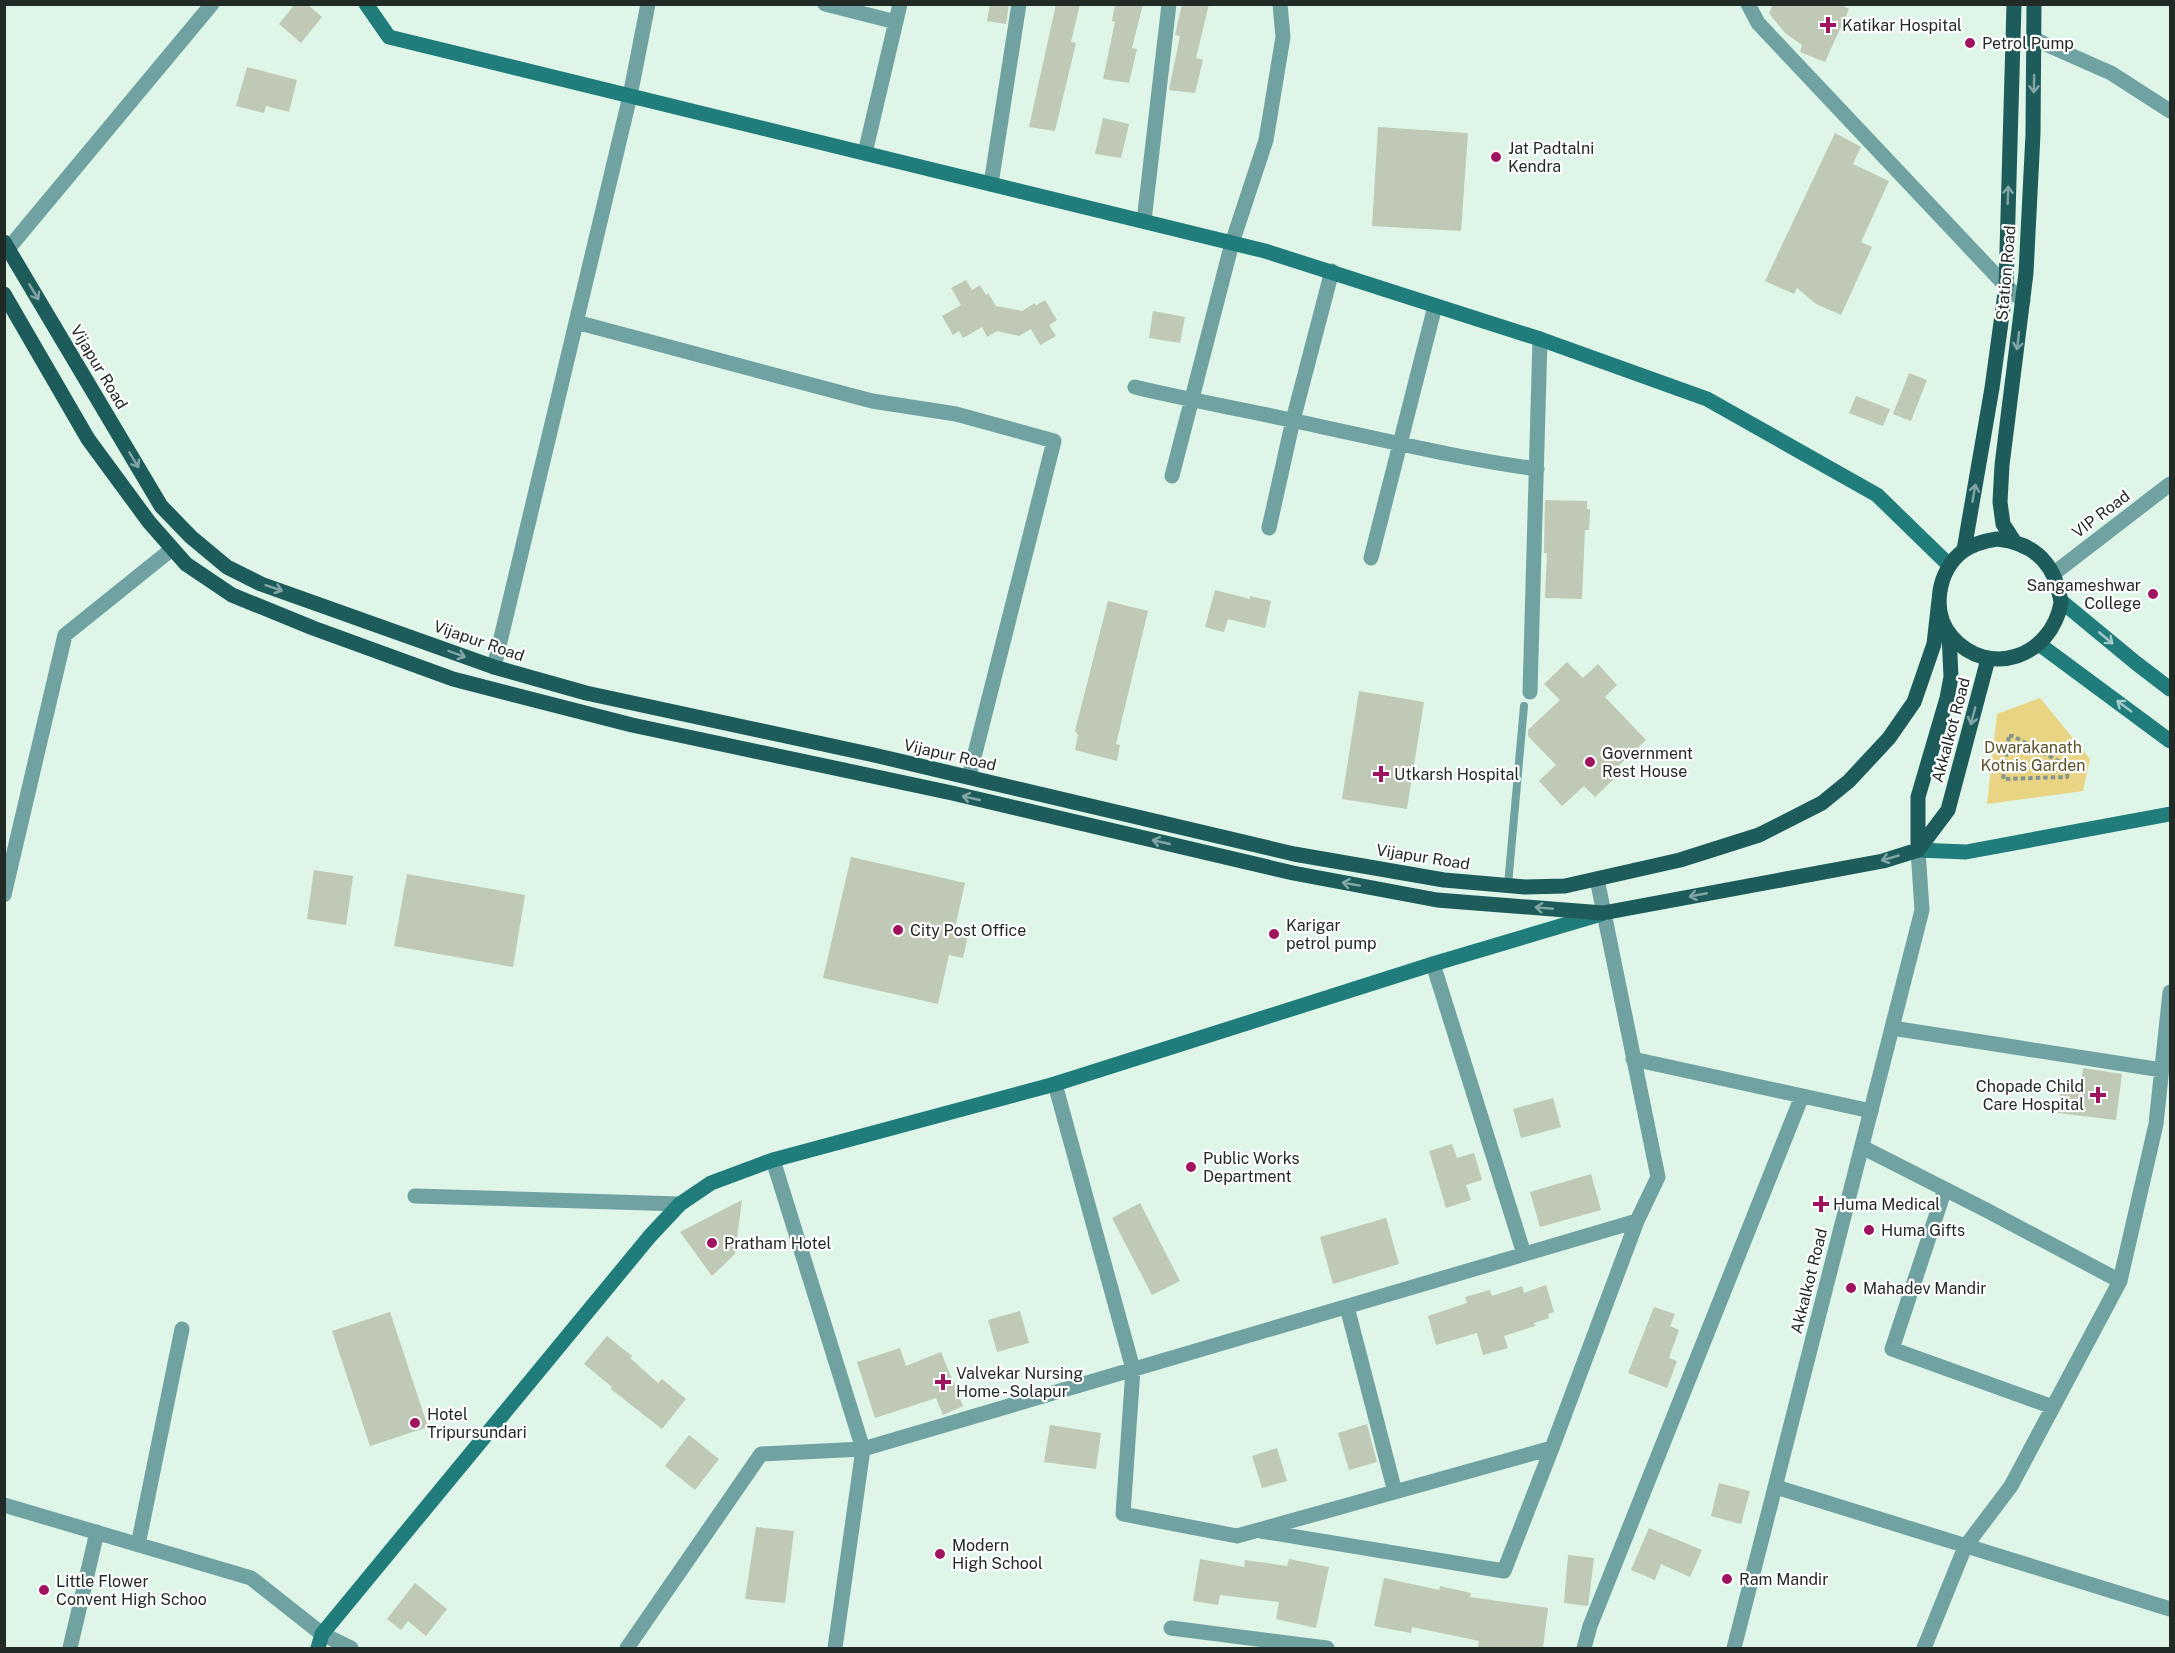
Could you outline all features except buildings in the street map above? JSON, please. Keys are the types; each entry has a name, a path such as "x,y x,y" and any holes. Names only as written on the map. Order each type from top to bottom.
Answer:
{"main road":[{"path":"366,4 389,37 1232,243 1332,272 1540,339 1707,399 1877,495 1949,566"},
{"path":"1964,550 1992,388 2006,286 2014,4"},
{"name":"Station Road","path":"2014,541 2004,524 2000,502 2002,465 2026,273 2033,134 2034,4"},
{"name":"Vijapur Road","path":"6,249 160,506 191,537 227,567 261,584 494,667 586,693 969,777 1294,854 1444,880 1508,885 1565,886 1680,860 1758,835 1822,803 1849,781 1889,738 1914,702 1934,644 1939,600"},
{"path":"4,294 88,439 149,522 172,549 186,564 232,595 313,628 453,679 524,699 632,725 952,793 1293,873 1437,900 1603,913"},
{"path":"2061,601 2051,630 2040,644 2007,660 1978,657 1961,647 1949,634 1941,617 1939,600 1942,582 1949,566 1964,550 1980,542 1997,539 2014,541 2030,548 2044,559 2053,574 2061,601 2170,689"},
{"path":"1918,850 1918,797 1947,698 1951,676 1949,634"},
{"path":"2040,644 2170,741"},
{"name":"Akkalkot Road","path":"1918,850 1948,810 1988,659"},
{"path":"320,1641 650,1236 680,1204 711,1183 773,1160 1055,1084 1433,964 1603,913 1883,861 1918,850 1966,852 2170,814"}],"street":[{"path":"6,249 212,4"},
{"path":"494,667 630,96 648,4"},
{"path":"825,4 896,22"},
{"path":"865,153 900,4"},
{"path":"991,184 1019,4"},
{"path":"1144,222 1169,4"},
{"path":"1172,476 1232,243 1266,140 1283,37 1280,4"},
{"path":"1748,4 1758,23 2006,286 2023,301"},
{"path":"2034,39 2111,73 2170,111"},
{"path":"1269,528 1293,420 1332,272"},
{"path":"1371,558 1435,306"},
{"path":"576,322 872,401 956,414 1054,441 969,777"},
{"path":"1527,699 1540,339"},
{"path":"1135,387 1482,462 1536,469"},
{"name":"VIP Road","path":"2053,574 2170,484"},
{"path":"4,896 65,635 172,549"},
{"name":"Akkalkot Road","path":"1734,1648 1922,910 1918,850"},
{"path":"1256,1530 1504,1571 1637,1221 1658,1177 1597,879"},
{"path":"1433,964 1524,1254"},
{"path":"1924,1648 1965,1547 2011,1486 2120,1281 2156,1124 2170,992"},
{"path":"1892,1028 2162,1070"},
{"path":"1633,1059 1871,1111"},
{"path":"1055,1084 1133,1369 1123,1514 1237,1536 1552,1448"},
{"path":"1584,1648 1590,1626 1802,1096"},
{"path":"1862,1148 2120,1281"},
{"path":"773,1160 863,1449 835,1648"},
{"path":"1945,1189 1892,1349 2054,1407"},
{"path":"415,1196 680,1204"},
{"path":"627,1648 761,1454 863,1449 1637,1221"},
{"path":"1347,1307 1395,1492"},
{"path":"138,1545 182,1329"},
{"path":"1776,1487 2170,1609"},
{"path":"4,1505 251,1578 320,1641 351,1648"},
{"path":"69,1648 97,1532"},
{"path":"1171,1628 1327,1648"}],"lane":[{"path":"1508,885 1527,699"}],"path":[{"path":"2008,736 2013,736 2069,767 2067,777 2003,779 2008,736"}],"green space":[{"name":"Dwarakanath Kotnis Garden","path":"2040,698 2090,759 2083,791 1987,804 1997,714"}],"place":[{"name":"Katikar Hospital","path":"1828,25"},
{"name":"Petrol Pump","path":"1970,43"},
{"name":"Jat Padtalni Kendra","path":"1496,157"},
{"name":"Sangameshwar College","path":"2153,594"},
{"name":"Government Rest House","path":"1590,762"},
{"name":"Utkarsh Hospital","path":"1381,774"},
{"name":"City Post Office","path":"898,930"},
{"name":"Karigar petrol pump","path":"1274,934"},
{"name":"Chopade Child Care Hospital","path":"2098,1095"},
{"name":"Public Works Department","path":"1191,1167"},
{"name":"Huma Medical","path":"1821,1204"},
{"name":"Huma Gifts","path":"1869,1230"},
{"name":"Pratham Hotel","path":"712,1243"},
{"name":"Mahadev Mandir","path":"1851,1288"},
{"name":"Valvekar Nursing Home - Solapur","path":"943,1382"},
{"name":"Hotel Tripursundari","path":"415,1423"},
{"name":"Modern High School","path":"940,1554"},
{"name":"Ram Mandir","path":"1727,1579"},
{"name":"Little Flower Convent High Schoo","path":"44,1590"}]}
